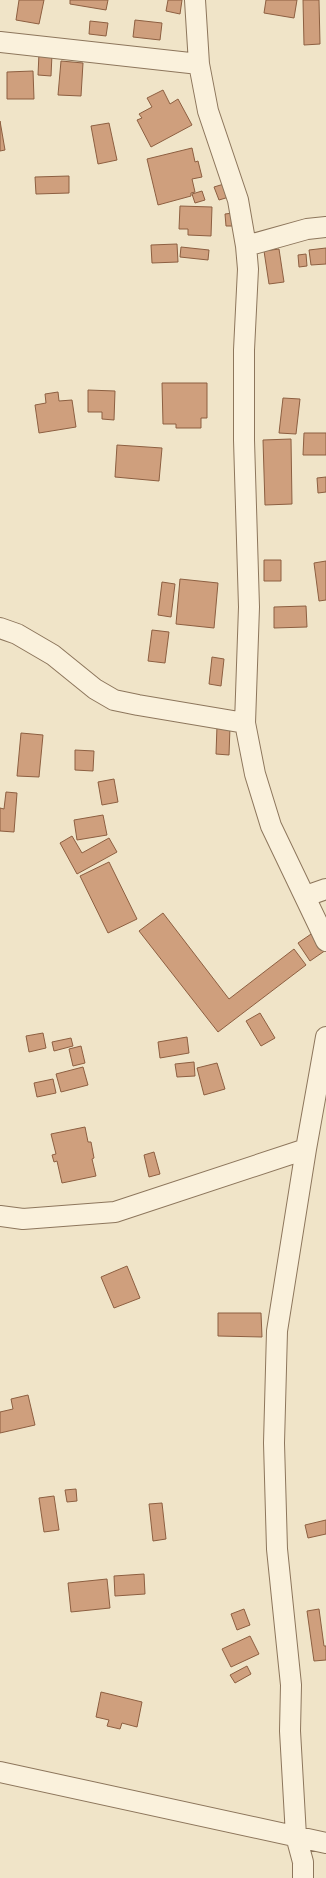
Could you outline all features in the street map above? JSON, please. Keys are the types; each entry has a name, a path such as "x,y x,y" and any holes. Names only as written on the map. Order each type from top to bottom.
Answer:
{"street":[{"path":"195,0 199,64 208,111 238,200 246,246 248,269 244,350 244,440 249,607 245,723 255,774 271,826 306,896 326,941"},
{"path":"0,42 199,64"},
{"path":"246,246 307,228 326,227"},
{"path":"0,628 17,634 53,655 96,689 114,700 138,706 245,723"},
{"path":"306,896 326,889"},
{"path":"303,1878 303,1862 296,1836 290,1731 291,1685 277,1549 274,1443 277,1331 306,1149 326,1037"},
{"path":"0,1216 23,1219 115,1212 306,1149"},
{"path":"0,1772 326,1843"}],"building":[{"path":"19,0 44,0 39,24 16,20"},
{"path":"70,0 108,0 106,10 70,4"},
{"path":"168,0 182,0 180,14 166,11"},
{"path":"266,0 297,0 294,18 264,13"},
{"path":"303,0 319,0 320,44 304,45"},
{"path":"135,20 162,23 160,40 133,37"},
{"path":"90,21 108,23 106,36 89,34"},
{"path":"39,53 52,54 51,76 38,75"},
{"path":"61,61 83,63 81,96 58,95"},
{"path":"33,71 34,99 7,99 7,72"},
{"path":"163,90 170,104 178,99 192,125 151,147 137,120 142,118 139,114 152,107 147,98"},
{"path":"0,121 5,150 0,151"},
{"path":"109,123 117,160 98,164 91,126"},
{"path":"192,148 195,162 198,161 202,177 192,179 195,192 191,193 191,196 158,205 147,159"},
{"path":"69,176 69,193 36,194 35,177"},
{"path":"224,184 229,197 219,200 214,187"},
{"path":"202,191 205,200 195,203 192,194"},
{"path":"180,206 212,207 211,236 188,235 188,229 179,229"},
{"path":"233,213 234,226 226,226 225,214"},
{"path":"177,244 178,262 152,263 151,245"},
{"path":"181,247 209,250 208,260 180,257"},
{"path":"326,248 326,264 311,265 309,250"},
{"path":"279,249 284,282 269,284 264,251"},
{"path":"306,254 307,266 299,267 298,255"},
{"path":"162,383 207,383 207,418 201,418 201,428 176,428 176,424 163,424"},
{"path":"88,390 115,391 114,420 102,419 102,412 88,412"},
{"path":"58,392 59,401 72,400 76,427 39,433 35,405 46,403 45,394"},
{"path":"283,398 300,399 296,434 279,433"},
{"path":"304,433 326,433 326,455 303,455"},
{"path":"291,439 292,504 265,505 263,440"},
{"path":"117,445 162,448 159,481 115,477"},
{"path":"326,477 326,492 318,493 317,478"},
{"path":"264,560 281,560 281,581 264,581"},
{"path":"326,561 326,600 319,601 314,563"},
{"path":"180,579 218,583 214,628 176,624"},
{"path":"162,582 175,584 171,617 158,615"},
{"path":"306,606 307,627 274,628 274,607"},
{"path":"152,630 169,632 165,663 148,661"},
{"path":"212,657 224,659 221,686 209,684"},
{"path":"217,726 230,727 229,755 216,754"},
{"path":"21,733 43,735 39,777 17,776"},
{"path":"75,750 94,751 93,771 75,770"},
{"path":"114,779 118,802 102,805 98,782"},
{"path":"6,792 17,793 14,832 0,831 0,808 4,809"},
{"path":"103,815 107,835 77,840 74,820"},
{"path":"72,836 82,853 109,838 117,852 77,874 60,843"},
{"path":"109,862 137,919 108,933 80,876"},
{"path":"163,913 229,999 294,949 306,965 218,1032 139,931"},
{"path":"317,930 326,950 310,961 298,943"},
{"path":"260,1013 275,1038 261,1046 246,1021"},
{"path":"43,1033 46,1048 29,1052 26,1036"},
{"path":"187,1037 189,1053 160,1058 158,1042"},
{"path":"71,1038 73,1046 54,1051 52,1042"},
{"path":"81,1046 85,1063 73,1066 69,1049"},
{"path":"194,1062 195,1076 177,1077 175,1064"},
{"path":"217,1063 225,1089 204,1095 197,1068"},
{"path":"83,1067 88,1085 61,1092 56,1074"},
{"path":"53,1079 56,1093 37,1097 34,1083"},
{"path":"85,1127 88,1142 91,1142 94,1158 92,1159 96,1176 62,1183 57,1161 54,1162 52,1155 56,1154 51,1134"},
{"path":"154,1152 160,1174 149,1177 144,1155"},
{"path":"127,1266 140,1298 114,1308 101,1277"},
{"path":"218,1313 261,1313 262,1337 218,1336"},
{"path":"28,1395 35,1425 0,1433 0,1412 13,1409 11,1399"},
{"path":"76,1489 77,1501 67,1502 65,1490"},
{"path":"54,1496 59,1530 44,1532 39,1498"},
{"path":"162,1503 166,1539 153,1541 149,1504"},
{"path":"326,1520 326,1534 308,1538 305,1525"},
{"path":"144,1574 145,1594 115,1596 114,1576"},
{"path":"107,1579 110,1608 71,1612 68,1583"},
{"path":"244,1609 250,1625 237,1630 231,1614"},
{"path":"319,1609 324,1646 326,1646 326,1660 314,1661 307,1611"},
{"path":"250,1636 259,1654 231,1667 222,1649"},
{"path":"247,1666 251,1674 235,1683 230,1675"},
{"path":"101,1692 142,1702 137,1727 122,1723 120,1729 107,1726 109,1720 96,1717"}]}
